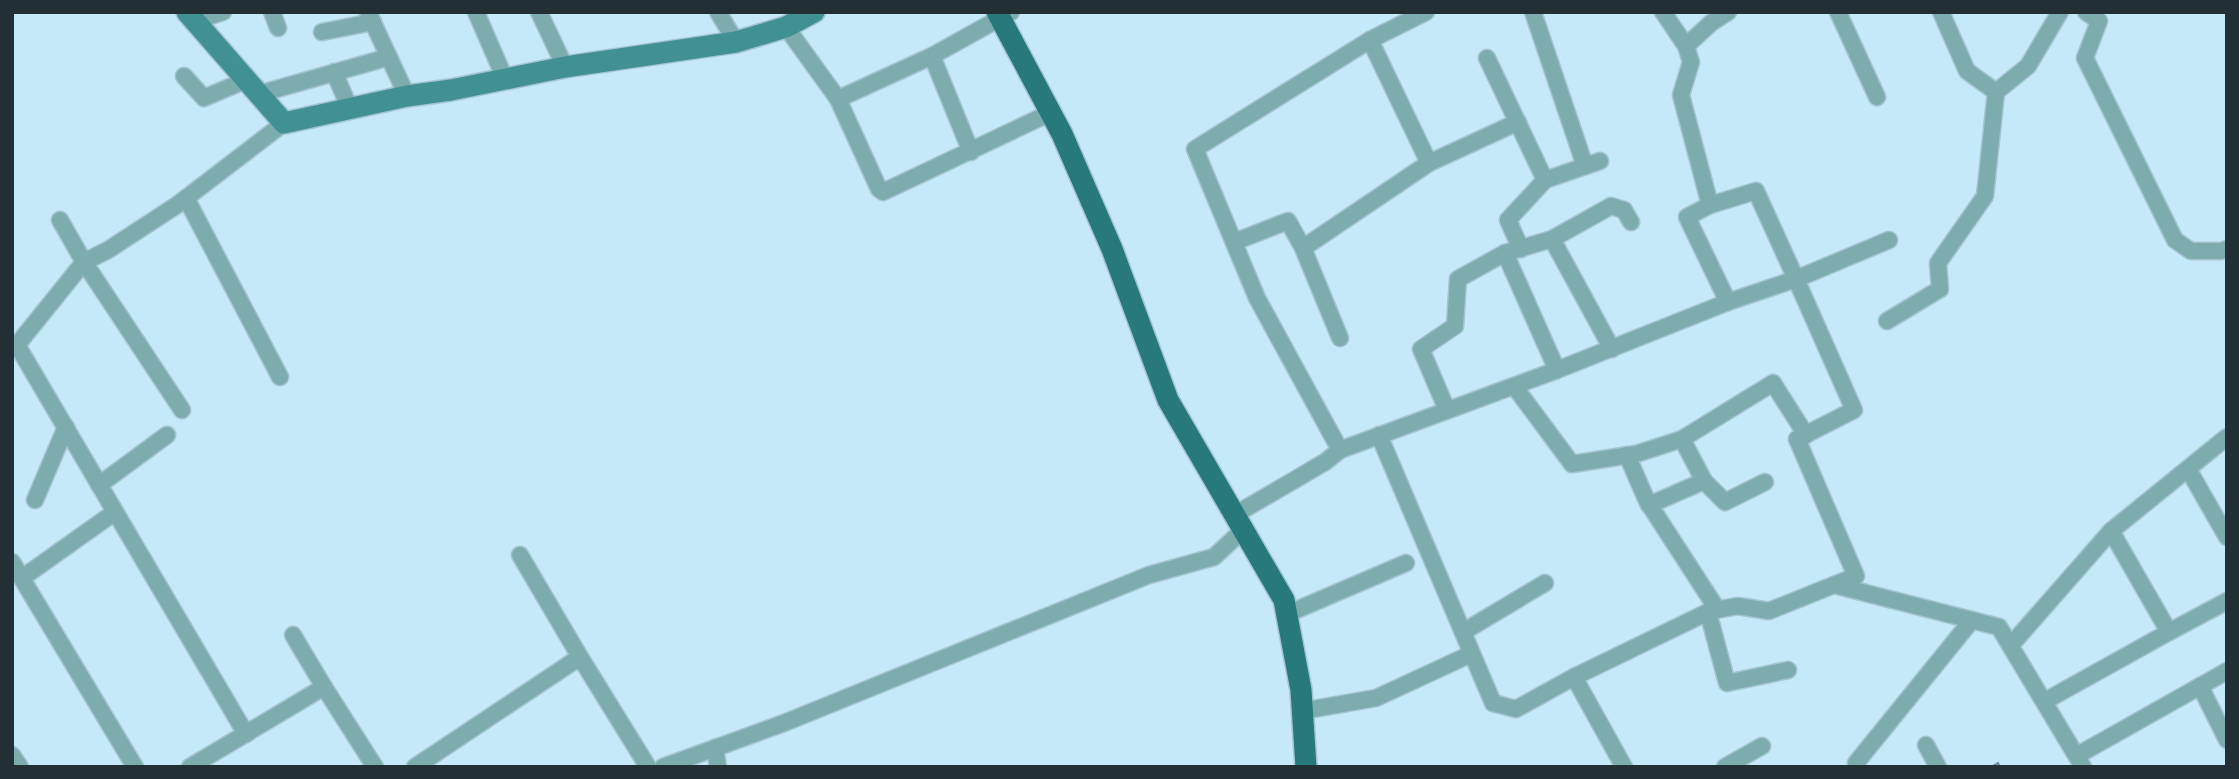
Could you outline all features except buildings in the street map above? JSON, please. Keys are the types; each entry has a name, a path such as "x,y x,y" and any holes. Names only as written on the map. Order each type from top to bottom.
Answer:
{"main road":[{"path":"1003,15 1051,113 1112,249 1168,400 1284,600 1301,690 1306,767"}],"street":[{"path":"191,16 223,12"},
{"path":"272,12 278,28"},
{"path":"476,12 505,79"},
{"path":"539,12 565,67"},
{"path":"718,12 736,42"},
{"path":"246,734 15,346 84,261 108,250 186,198 284,123 407,96 565,67 736,42 786,27 814,12"},
{"path":"1340,450 1257,298 1195,149 1370,40 1426,12"},
{"path":"1533,12 1593,163 1545,180 1508,220 1513,251 1557,370"},
{"path":"1663,12 1686,46 1691,62 1681,95 1710,205"},
{"path":"1686,46 1711,23 1728,12"},
{"path":"1838,12 1877,97"},
{"path":"1941,12 1967,71 1996,92"},
{"path":"1886,321 1940,289 1938,263 1985,197 1996,92 2028,66 2060,12"},
{"path":"2086,12 2099,21 2085,58 2175,240 2191,251 2227,249"},
{"path":"838,99 932,56 1003,15"},
{"path":"191,16 284,123"},
{"path":"322,32 371,17 407,96"},
{"path":"786,27 838,99 879,189 883,192 1051,113"},
{"path":"1370,40 1429,163"},
{"path":"932,56 971,152"},
{"path":"184,76 204,98 334,72 389,57"},
{"path":"1487,58 1545,180"},
{"path":"334,72 350,109"},
{"path":"1303,248 1429,163 1518,122"},
{"path":"1379,435 1493,703 1516,709 1574,677 1713,611 1738,606 1769,611 1856,576 1797,439 1854,410 1756,191 1710,205 1687,217 1728,302"},
{"path":"186,198 280,377"},
{"path":"1447,410 1421,349 1455,326 1458,279 1513,251 1552,239 1611,206 1624,210 1631,222"},
{"path":"60,220 182,410"},
{"path":"1234,242 1288,221 1303,248 1340,338"},
{"path":"1552,239 1612,349"},
{"path":"663,767 784,723 1149,575 1214,557 1240,522 1340,450 1557,370 1728,302 1796,279 1889,240"},
{"path":"1514,386 1572,464 1627,455 1682,439 1773,383 1806,435"},
{"path":"35,500 65,427"},
{"path":"99,485 167,435"},
{"path":"2011,645 2111,531 2227,437"},
{"path":"1682,439 1704,481 1725,502 1765,482"},
{"path":"1627,455 1649,505 1713,611 1727,683 1788,670"},
{"path":"2188,469 2227,537"},
{"path":"1649,505 1704,481"},
{"path":"22,578 115,512"},
{"path":"2111,531 2169,632"},
{"path":"520,555 648,767"},
{"path":"12,562 135,767"},
{"path":"1287,614 1406,563"},
{"path":"1462,632 1545,583"},
{"path":"1834,585 1999,626 2080,761 2227,671"},
{"path":"2045,701 2227,601"},
{"path":"1856,763 1972,620"},
{"path":"293,635 375,767"},
{"path":"1302,711 1376,698 1471,654"},
{"path":"415,767 580,657"},
{"path":"1574,677 1624,767"},
{"path":"2200,686 2227,740"},
{"path":"190,767 324,687"},
{"path":"1926,745 1938,767"},
{"path":"1725,767 1762,746"},
{"path":"715,748 718,767"},
{"path":"12,755 20,767"}]}
